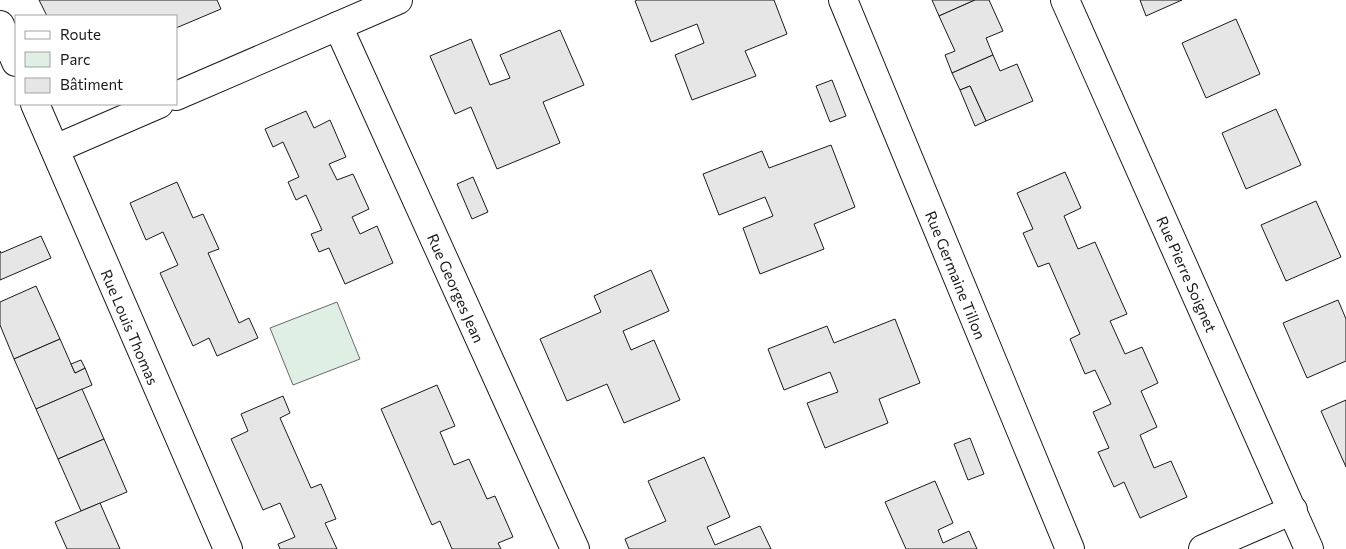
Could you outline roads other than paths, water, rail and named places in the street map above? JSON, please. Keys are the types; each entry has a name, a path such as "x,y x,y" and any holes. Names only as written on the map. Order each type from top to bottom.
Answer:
{"street":[{"path":"178,95 398,0"},
{"name":"Rue Germaine Tillon","path":"843,0 1070,549"},
{"name":"Rue Pierre Soignet","path":"1065,0 1309,549"},
{"path":"0,25 15,60"},
{"name":"Rue Georges Jean","path":"338,26 575,549"},
{"name":"Rue Louis Thomas","path":"34,105 228,549"},
{"path":"54,149 157,105"},
{"path":"1203,549 1293,510"}]}
